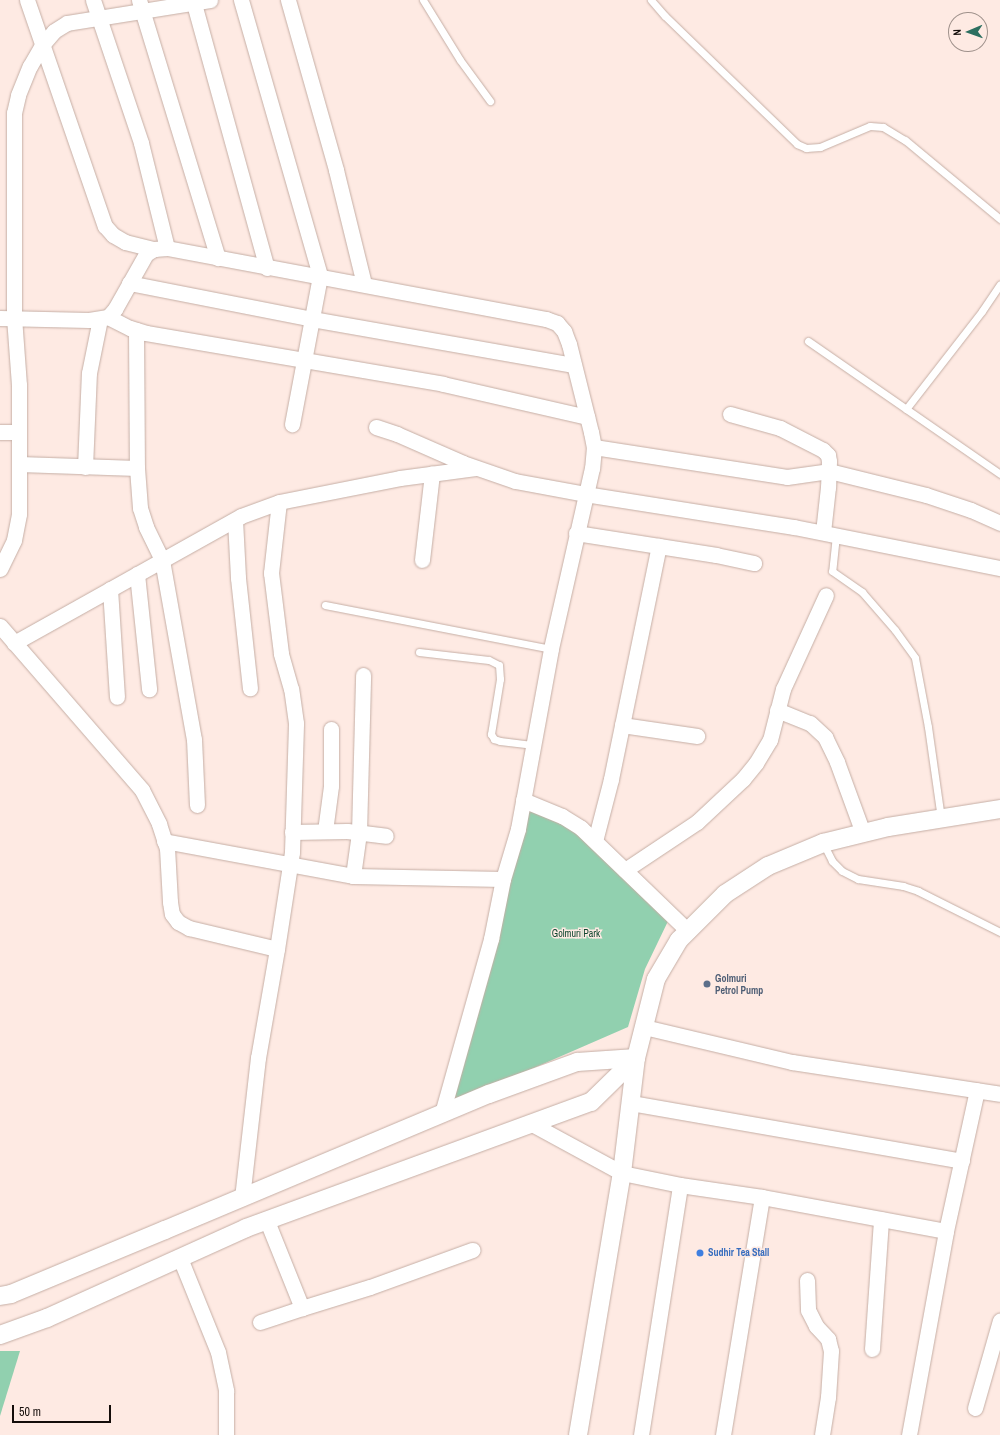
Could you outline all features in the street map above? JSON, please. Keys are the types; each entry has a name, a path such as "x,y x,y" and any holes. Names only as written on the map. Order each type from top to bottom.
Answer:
{"street":[{"path":"27,0 106,226 113,235 125,242 160,249 320,276 546,319 557,323 564,331 588,417 594,447 592,468 551,649 532,745 518,829 503,879 491,939 442,1114"},
{"path":"94,0 141,143 160,249"},
{"path":"0,569 7,539 19,514 19,385 7,318 7,126 14,113 18,95 30,66 42,45 54,31 67,23 101,18 141,6 210,0"},
{"path":"241,0 320,276 292,424"},
{"path":"288,0 336,170 364,284"},
{"path":"193,2 267,268"},
{"path":"141,6 218,258"},
{"path":"86,466 89,373 104,318 115,309 144,258 160,249"},
{"path":"129,283 312,319 574,365"},
{"path":"7,318 104,318 136,330 304,361 443,384 588,417"},
{"path":"136,330 137,468 140,508 146,528 162,560 194,739 197,805"},
{"path":"730,414 780,428 822,450 828,455 829,534"},
{"path":"376,427 398,434 478,468 515,480 585,494 829,534 1000,568"},
{"path":"0,432 18,432"},
{"path":"594,447 787,477 829,471 926,495 971,510 1000,523"},
{"path":"18,464 137,468"},
{"path":"14,643 235,520 279,502 400,478 478,468"},
{"path":"422,560 432,474"},
{"path":"242,1198 258,1058 278,949 290,865 292,832 296,723 291,689 281,653 271,573 279,502"},
{"path":"235,520 238,584 250,688"},
{"path":"576,534 716,555 754,563"},
{"path":"595,841 622,725 659,546"},
{"path":"137,574 149,688"},
{"path":"110,589 117,697"},
{"path":"625,870 697,822 743,779 760,757 770,740 786,680 826,595"},
{"path":"0,626 142,790 159,824 167,848 172,914 178,922 189,928 278,949"},
{"path":"353,876 359,833 363,675"},
{"path":"778,710 810,723 825,737 863,833"},
{"path":"622,725 697,736"},
{"path":"325,830 331,786 331,729"},
{"path":"523,800 562,816 581,828 688,931"},
{"path":"578,1435 622,1173 636,1058 656,979 679,940 731,890 768,866 823,843 863,833 941,818 1000,809"},
{"path":"292,832 325,830 386,836"},
{"path":"164,841 353,876 503,879"},
{"path":"644,1027 792,1062 1000,1094"},
{"path":"0,1296 11,1294 489,1094 577,1062 636,1058"},
{"path":"0,1335 47,1318 266,1221 591,1102 636,1058"},
{"path":"909,1435 946,1231 977,1090"},
{"path":"631,1103 962,1161"},
{"path":"530,1124 622,1173 680,1185 762,1197 946,1231"},
{"path":"641,1435 680,1185"},
{"path":"723,1435 762,1197"},
{"path":"872,1349 882,1219"},
{"path":"266,1221 302,1308"},
{"path":"260,1322 370,1287 472,1250"},
{"path":"180,1258 218,1352 226,1391 226,1435"},
{"path":"807,1280 808,1310 816,1326 828,1339 831,1351 828,1398 822,1435"},
{"path":"975,1408 1000,1320"}],"lane":[{"path":"424,0 460,60 490,101"},
{"path":"651,0 665,16 797,144 806,148 820,147 870,126 883,127 905,140 1000,219"},
{"path":"906,409 982,311 1000,284"},
{"path":"808,341 1000,474"},
{"path":"829,534 832,571 862,592 896,630 915,658 928,727 941,818"},
{"path":"325,605 551,649"},
{"path":"419,652 489,660 499,665 500,679 491,734 494,739 500,741 532,745"},
{"path":"823,843 832,861 842,871 858,879 903,886 918,891 1000,932"}],"green space":[{"name":"Golmuri Park","path":"530,808 579,833 670,917 645,969 628,1027 449,1105 522,824"},
{"path":"0,1351 20,1351 0,1416"}],"place":[{"name":"Golmuri Petrol Pump","path":"707,984"},
{"name":"Sudhir Tea Stall","path":"700,1253"}]}
